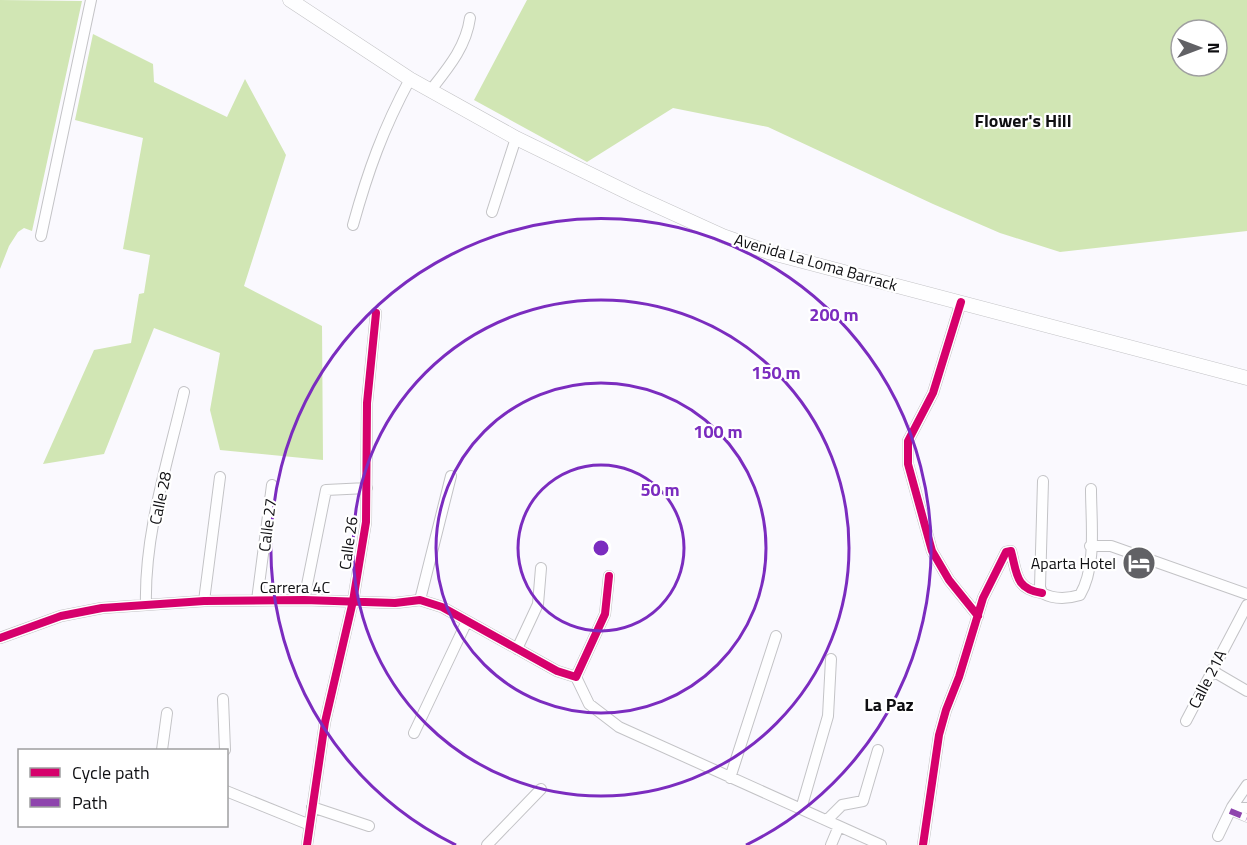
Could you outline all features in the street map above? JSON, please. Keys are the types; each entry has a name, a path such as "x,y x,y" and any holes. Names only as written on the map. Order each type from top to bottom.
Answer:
{"main road":[{"name":"Avenida La Loma Barrack","path":"290,0 410,79 516,138 723,236 768,252 1247,378"}],"street":[{"path":"40,236 91,0"},
{"path":"430,91 462,46 468,34 470,18"},
{"path":"353,225 368,172 386,124 410,79"},
{"path":"492,212 516,138"},
{"path":"961,302 933,393 908,441 908,464 932,551 950,580 978,615"},
{"name":"Calle 26","path":"307,845 325,722 353,601 366,522 367,403 376,312"},
{"name":"Calle 28","path":"146,605 147,568 154,525 184,392"},
{"path":"420,600 451,476"},
{"path":"204,601 220,477"},
{"path":"1042,593 1040,587 1043,481"},
{"name":"Calle 27","path":"257,600 272,485"},
{"path":"304,600 326,490 367,488"},
{"path":"923,845 939,735 991,578 1006,552 1011,551 1014,572 1024,587 1052,598 1071,598 1080,595 1086,586 1090,546 1091,489"},
{"path":"1090,546 1111,546 1247,594"},
{"path":"517,649 538,604 541,568"},
{"path":"609,576 605,614 576,677 589,704 619,727 881,845"},
{"name":"Carrera 4C","path":"0,638 83,611 146,605 257,600 395,603 420,600 434,603 557,671 576,677"},
{"name":"Calle 21A","path":"1186,721 1247,605"},
{"path":"414,733 467,621"},
{"path":"1237,624 1247,631"},
{"path":"730,778 776,636"},
{"path":"801,809 828,716 831,659"},
{"path":"1211,670 1247,691"},
{"path":"223,699 225,749"},
{"path":"162,749 167,713"},
{"path":"827,820 842,805 863,801 878,750"},
{"path":"1218,836 1231,809 1247,785"},
{"path":"487,845 541,789"},
{"path":"228,792 309,825"},
{"path":"312,807 369,826"},
{"path":"1231,809 1247,808"},
{"path":"1231,809 1247,818"},
{"path":"831,845 839,826"}],"green space":[{"path":"0,0 82,1 32,231 24,228 18,232 9,246 0,269"},
{"path":"527,0 1247,0 1247,231 1060,252 1000,233 768,127 673,108 587,162 474,100"},
{"path":"93,34 153,64 154,82 227,117 245,79 286,155 244,286 322,326 323,460 220,450 210,410 220,353 154,328 104,454 43,464 94,350 131,343 139,294 144,293 150,255 123,249 143,138 75,120"}],"marked path":[{"path":"1230,811 1247,818"}],"cycle path":[{"path":"961,302 933,393 908,441 908,464 932,551 949,580 978,616"},
{"path":"307,845 325,722 353,601 366,522 367,403 376,313"},
{"path":"923,845 939,735 946,710 959,677 983,598 1006,552 1011,551 1016,573 1022,584 1033,591 1042,593"},
{"path":"0,638 61,616 102,608 204,601 304,600 395,603 420,600 442,607 557,671 576,677 605,614 609,576"}],"place":[{"name":"Aparta Hotel","path":"1139,563"}],"district":[{"name":"Flower's Hill","path":"1023,121"},
{"name":"La Paz","path":"889,705"}]}
